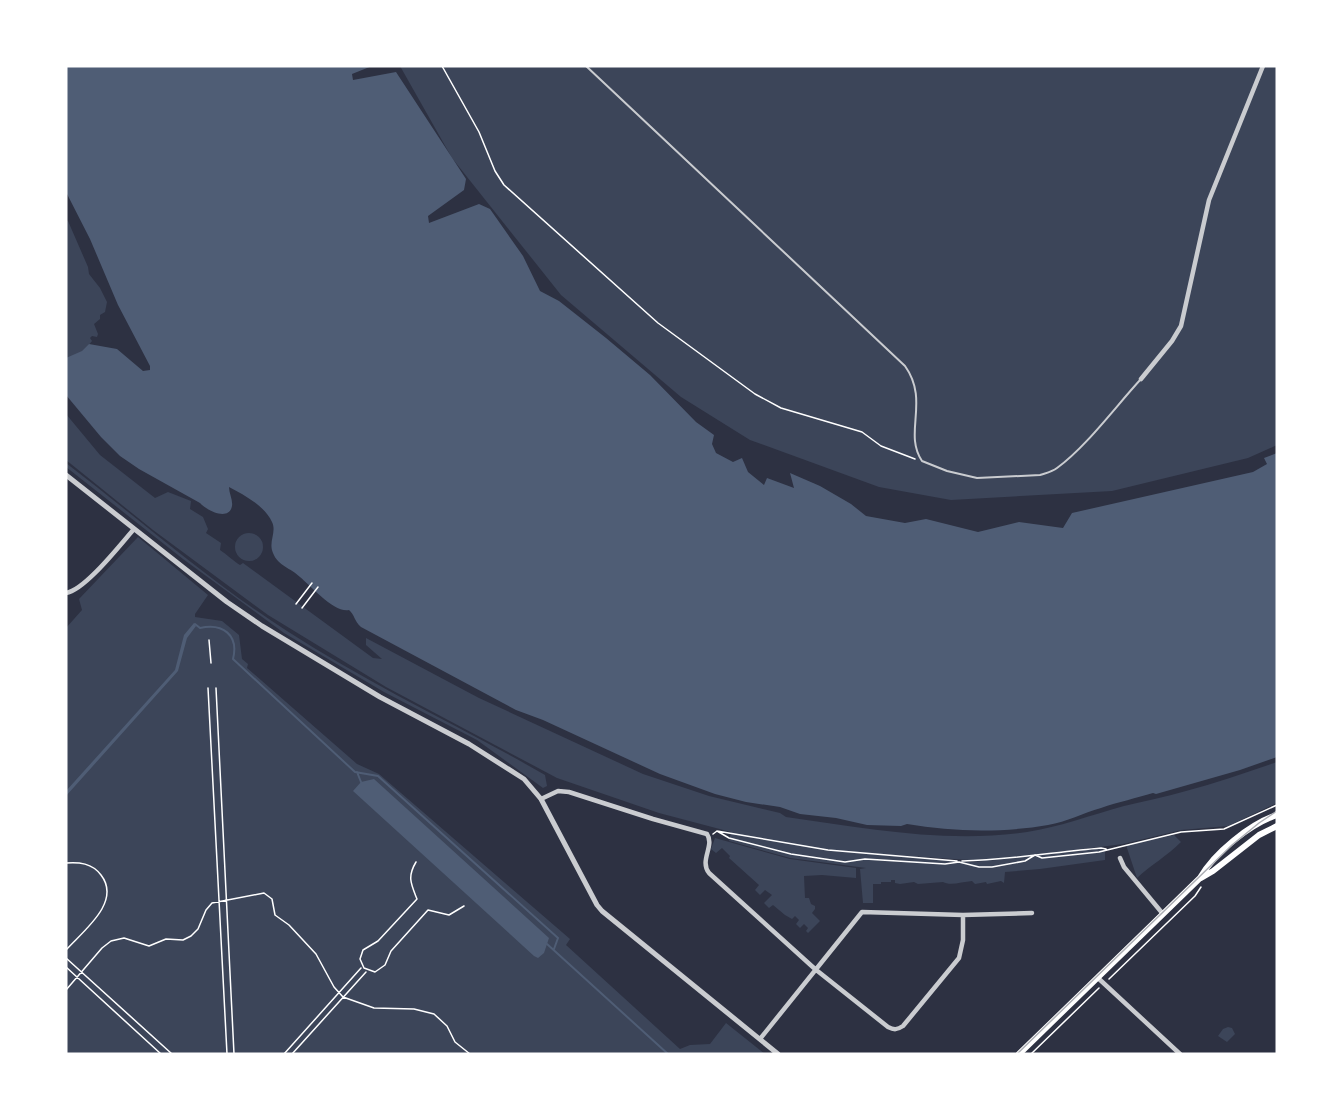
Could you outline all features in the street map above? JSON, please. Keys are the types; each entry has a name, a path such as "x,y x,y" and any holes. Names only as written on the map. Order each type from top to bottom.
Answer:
{"main road":[{"path":"1019,1054 1200,878 1206,868 1241,835 1274,816"},
{"path":"1200,878 1208,875 1252,840 1276,826"}],"street":[{"path":"1141,379 1172,340 1180,326 1209,200 1263,66"},
{"path":"66,475 227,602 268,630 380,697 469,744 524,779 541,800 602,911 778,1054"},
{"path":"66,593 75,591 85,583 134,529"},
{"path":"541,800 558,791 569,792 710,836 706,868 815,969 888,1027 897,1029 903,1026 959,958 963,940 963,915"},
{"path":"1120,858 1124,867 1162,914"},
{"path":"760,1039 862,912 963,915 1032,914"},
{"path":"1098,978 1180,1054"}],"lane":[{"path":"586,66 905,366 917,391 915,448 922,461 947,471 976,478 1017,477 1049,472 1057,469 1085,441 1141,379"}],"path":[{"path":"442,66 479,132 495,171 504,185 658,323 755,394 781,408 862,432 882,446 922,461"},
{"path":"296,604 312,583"},
{"path":"302,608 318,587"},
{"path":"209,640 211,663"},
{"path":"208,688 227,1054"},
{"path":"216,688 234,1054"},
{"path":"1035,855 1042,858 1099,852 1181,832 1224,829 1277,805"},
{"path":"1035,855 1025,861 979,867 959,861 950,859 828,850 717,831 729,838 791,854 845,862 865,859 945,864 959,861 1003,860 1035,855 1101,848 1106,850"},
{"path":"416,862 410,873 410,881 417,899 378,941 363,950 360,957 362,966 367,971 375,972 383,968 391,951 428,910 449,915 464,906"},
{"path":"66,863 82,863 91,866 104,880 107,891 104,907 66,950"},
{"path":"1031,1054 1195,896 1208,875"},
{"path":"66,990 102,948 116,939 128,939 148,946 166,939 188,938 198,929 208,906 219,900 260,892 268,894 272,899 275,915 289,924 316,954 338,993 343,997 374,1008 414,1009 434,1014 447,1026 455,1042 470,1054"},
{"path":"66,958 172,1054"},
{"path":"284,1054 362,966"},
{"path":"66,967 161,1054"},
{"path":"292,1054 367,971"}],"shaded area":[{"path":"66,66 372,66 352,74 353,80 396,72 466,179 464,190 428,216 429,223 479,204 490,209 523,256 540,291 559,301 650,375 696,422 714,435 712,444 716,453 733,462 742,458 748,472 764,485 767,478 794,488 790,473 820,486 851,504 866,516 905,523 926,519 978,532 1019,522 1063,528 1072,513 1253,472 1267,464 1264,458 1277,453 1277,757 1240,770 1114,804 1048,825 978,830 942,829 907,824 901,826 867,825 746,802 715,794 660,774 543,720 516,710 361,627 349,610 343,610 330,603 278,561 272,549 274,530 272,522 259,506 229,487 232,504 230,511 222,514 207,509 120,456 66,395 66,358 82,351 89,344 117,349 143,371 150,370 150,366 118,305 90,239 66,192"},
{"path":"400,66 1277,66 1277,445 1248,458 1112,491 951,500 879,487 750,440 681,397 561,295 452,158"},
{"path":"66,220 88,267 89,274 107,302 105,312 94,324 97,337 92,336 90,338 92,341 82,353 66,362"},
{"path":"66,414 100,455 155,498 168,492 191,501 190,509 203,517 208,529 206,533 221,543 220,550 240,565 243,563 373,658 382,659 366,645 366,638 479,698 643,774 709,796 780,813 786,817 846,826 936,835 997,835 1039,830 1063,824 1197,788 1277,762 1277,803 1228,826 1181,830 1123,844 988,861 1100,848 1105,852 1105,860 1005,872 1004,883 1001,881 975,884 972,881 953,884 914,882 900,884 895,883 895,880 881,882 881,884 873,884 873,903 863,903 860,869 866,868 790,858 729,841 731,832 659,813 557,778 386,687 268,615 153,530 66,460","holes":["832,851 984,861 971,862"]},
{"path":"66,463 202,571 258,612 318,651 545,775 547,786 543,788 477,740 384,692 284,633 183,559 66,467"},
{"path":"249,533 259,537 263,547 259,557 249,561 239,557 235,547 239,537"},
{"path":"138,537 208,595 195,617 222,621 239,635 242,659 248,664 247,668 357,764 379,774 570,939 566,945 680,1049 690,1045 710,1044 726,1023 765,1054 66,1054 66,628 82,610 79,599"},
{"path":"194,623 196,626 187,638 178,671 66,796 66,791 175,670 184,635"},
{"path":"374,779 549,938 544,953 538,958 534,956 353,791 361,782"},
{"path":"1174,835 1181,842 1137,878 1126,845"},
{"path":"715,838 790,859 856,868 856,878 804,876 805,898 809,898 811,904 815,906 812,913 820,921 808,933 806,931 808,928 804,924 800,928 796,924 799,920 795,916 792,919 773,905 769,908 764,903 772,895 765,890 760,895 755,890 759,885 729,858 730,856 722,848 716,853 711,849"},
{"path":"1232,1028 1235,1034 1227,1042 1218,1036 1223,1029"}],"waterway":[{"path":"195,624 200,628 216,627 227,633 234,643 233,659 355,772 378,776 558,938 554,949"},
{"path":"357,772 361,782"},
{"path":"547,944 668,1054"}],"tram line":[{"path":"1017,1054 1232,845 1277,811"}]}
